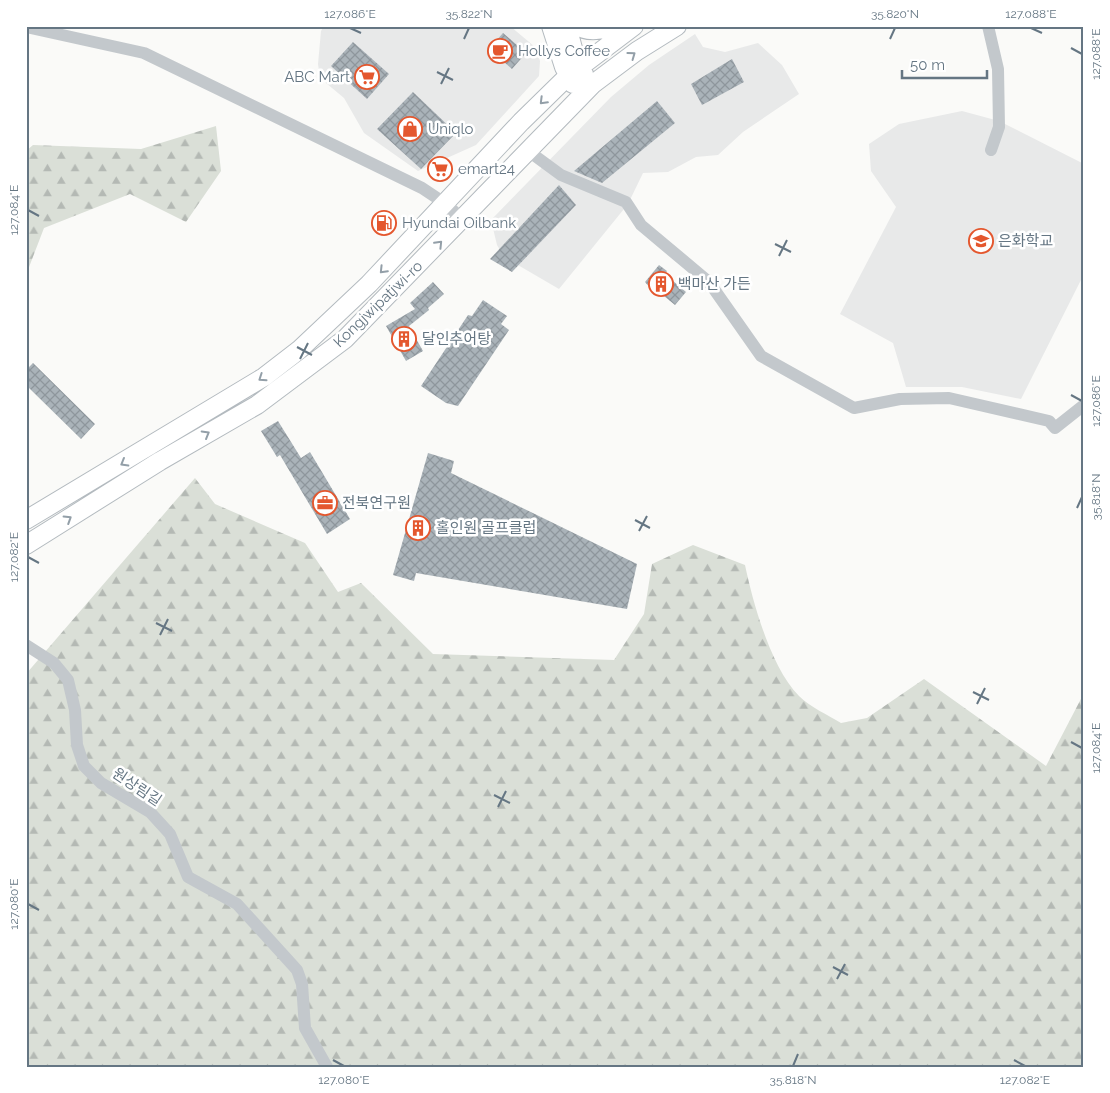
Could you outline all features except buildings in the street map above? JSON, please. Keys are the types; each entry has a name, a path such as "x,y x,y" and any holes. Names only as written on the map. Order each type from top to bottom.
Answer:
{"main road":[{"path":"550,26 579,82"},
{"path":"567,26 579,82"},
{"path":"578,26 583,30 605,30 615,26"},
{"path":"579,82 637,52 677,26"},
{"path":"511,168 514,149 632,27"},
{"name":"Kongjwipatjwi-ro","path":"26,545 256,405 345,339 372,314 511,168 579,82"},
{"name":"Kongjwipatjwi-ro","path":"26,520 264,377 299,350 339,314 446,204 521,122 579,82"}],"street":[{"path":"988,26 998,69 998,128 991,150"},
{"path":"26,27 144,53 422,188 446,204 462,220"},
{"path":"527,150 561,175 626,202 641,225 709,282 761,356 854,408 900,400 949,398 1048,421 1055,428 1084,405"},
{"name":"원상림길","path":"26,646 54,663 68,680 75,710 78,745 84,766 101,783 150,812 170,834 188,877 237,904 297,970 302,984 305,1028 327,1067"}],"shaded area":[{"path":"324,26 510,26 535,47 540,61 539,76 476,145 418,171 364,133 344,98 320,78 318,64 321,31"},
{"path":"695,34 703,47 725,52 758,43 782,65 799,94 743,132 718,155 696,157 668,172 643,173 628,204 559,289 504,257 497,245 491,220 611,97 649,65"},
{"name":"은화학교","path":"962,111 999,121 1084,164 1084,274 1021,399 962,387 906,387 893,343 840,314 896,207 871,171 869,144 899,124"}],"green space":[{"path":"216,126 221,171 186,222 130,194 44,228 26,275 26,151 33,145 141,149"},
{"path":"195,478 215,504 305,543 338,592 361,583 433,654 614,660 644,614 652,564 693,545 745,565 764,634 789,684 803,700 841,723 867,718 924,679 1046,766 1084,693 1084,1067 26,1067 26,674"}],"place":[{"name":"Hollys Coffee","path":"500,51"},
{"name":"ABC Mart","path":"367,77"},
{"name":"Uniqlo","path":"410,129"},
{"name":"emart24","path":"440,169"},
{"name":"Hyundai Oilbank","path":"384,223"},
{"name":"은화학교","path":"981,241"},
{"name":"백마산 가든","path":"661,284"},
{"name":"달인추어탕","path":"404,339"},
{"name":"전북연구원","path":"325,503"},
{"name":"홀인원 골프클럽","path":"418,528"}]}
